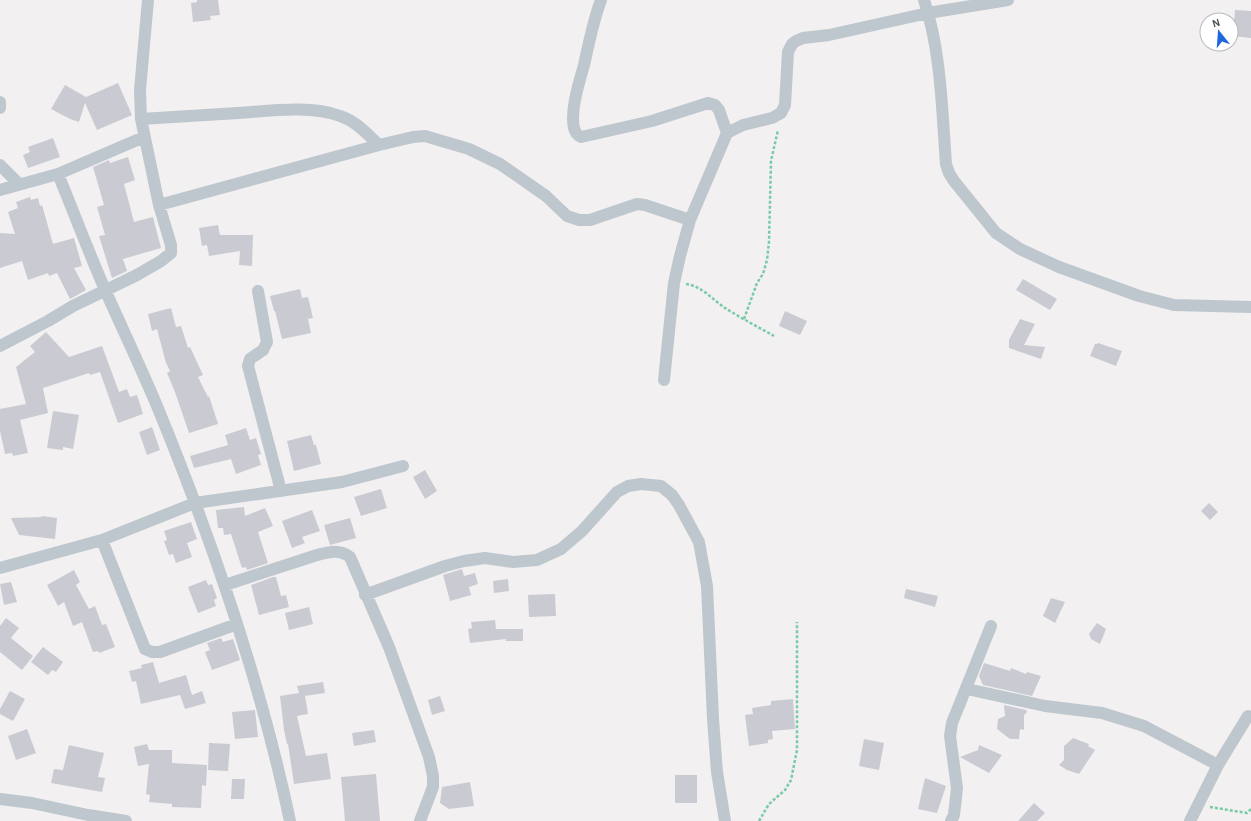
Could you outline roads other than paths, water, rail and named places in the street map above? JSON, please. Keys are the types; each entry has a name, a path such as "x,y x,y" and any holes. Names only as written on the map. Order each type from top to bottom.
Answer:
{"street":[{"path":"0,346 161,261 171,253 171,245 159,205 141,119 140,90 148,0"},
{"path":"602,0 596,14 578,89 573,115 576,134 582,137 588,136 652,121 708,104 715,105 719,110 728,133"},
{"path":"924,0 928,13 942,103 946,164 954,181 996,233 1020,249 1059,268 1139,296 1174,305 1251,307"},
{"path":"664,380 674,283 690,220 728,133 743,125 772,118 781,113 785,105 788,52 792,44 803,38 829,35 928,13 1008,0"},
{"path":"0,102 0,108"},
{"path":"141,119 269,111 316,110 351,120 362,128 379,145"},
{"path":"159,205 379,145 413,137 425,136 469,149 500,164 546,196 568,216 579,220 590,220 637,204 645,205 690,220"},
{"path":"0,190 58,174 144,137"},
{"path":"0,165 19,184"},
{"path":"58,174 106,290 157,405 196,504 225,585 237,624 271,741 290,821"},
{"path":"258,291 267,342 263,350 250,359 248,366 281,491"},
{"path":"0,568 102,540 196,504 342,482 403,466"},
{"path":"365,594 445,566 464,561 485,558 513,562 537,560 561,549 582,532 617,492 628,486 641,484 661,486 672,495 680,505 699,542 707,586 716,757 725,821"},
{"path":"102,540 145,649 152,652 160,652 237,624"},
{"path":"225,585 317,555 331,552 343,552 350,557 389,647 429,757 433,776 433,787 420,821"},
{"path":"951,821 954,814 957,788 950,736 952,723 967,689 991,626"},
{"path":"967,689 1045,706 1102,713 1144,726 1218,764"},
{"path":"1190,821 1218,764 1248,716"},
{"path":"0,799 32,803 88,815 126,821"}]}
